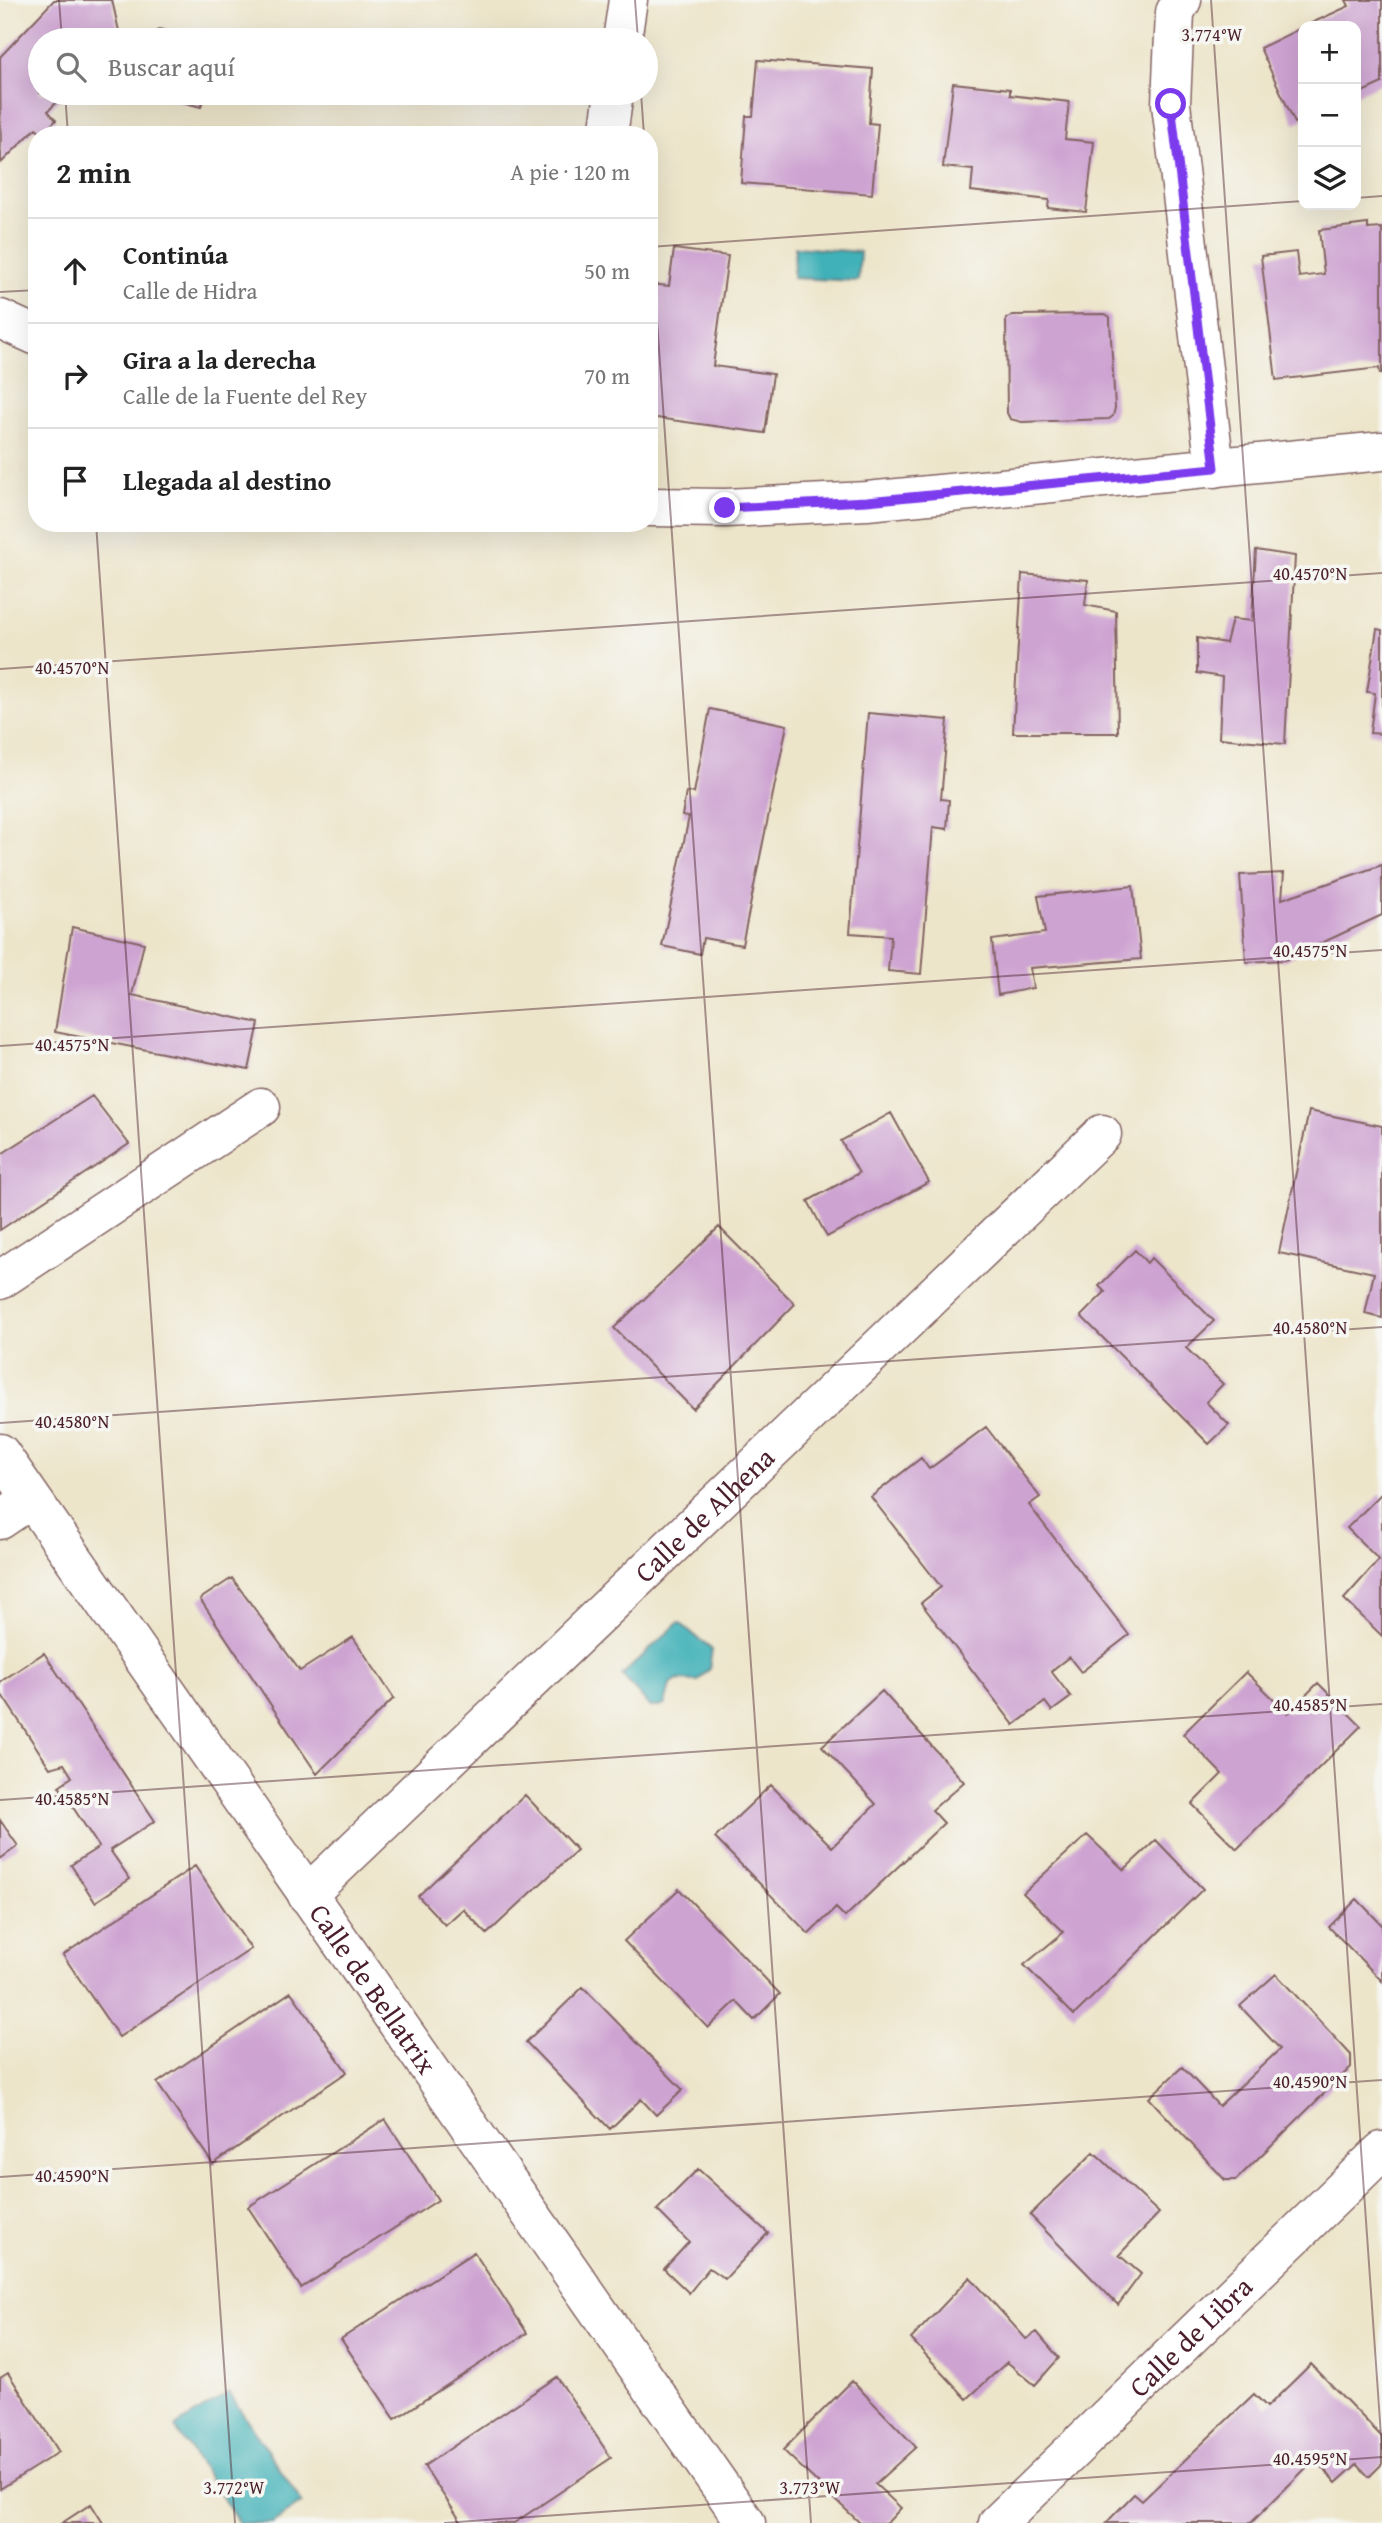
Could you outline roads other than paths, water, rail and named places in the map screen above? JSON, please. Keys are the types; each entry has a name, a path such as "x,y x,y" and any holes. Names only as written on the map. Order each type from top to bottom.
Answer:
{"street":[{"path":"624,28 628,0"},
{"path":"1182,0 1175,12 1171,104 1215,468"},
{"path":"609,126 612,105"},
{"path":"0,319 28,332"},
{"path":"658,507 725,508 867,501 1382,451"},
{"path":"0,1280 261,1107"},
{"name":"Calle de Alhena","path":"307,1895 1102,1134"},
{"name":"Calle de Bellatrix","path":"0,1452 747,2523"},
{"path":"0,1520 31,1499"},
{"name":"Calle de Libra","path":"998,2523 1382,2151"}],"water":[{"path":"795,247 860,252 858,281 793,278"},
{"path":"679,1622 712,1650 709,1669 698,1681 678,1680 670,1685 665,1704 650,1707 622,1675"},
{"path":"229,2393 302,2503 272,2523 239,2523 175,2427"}]}
